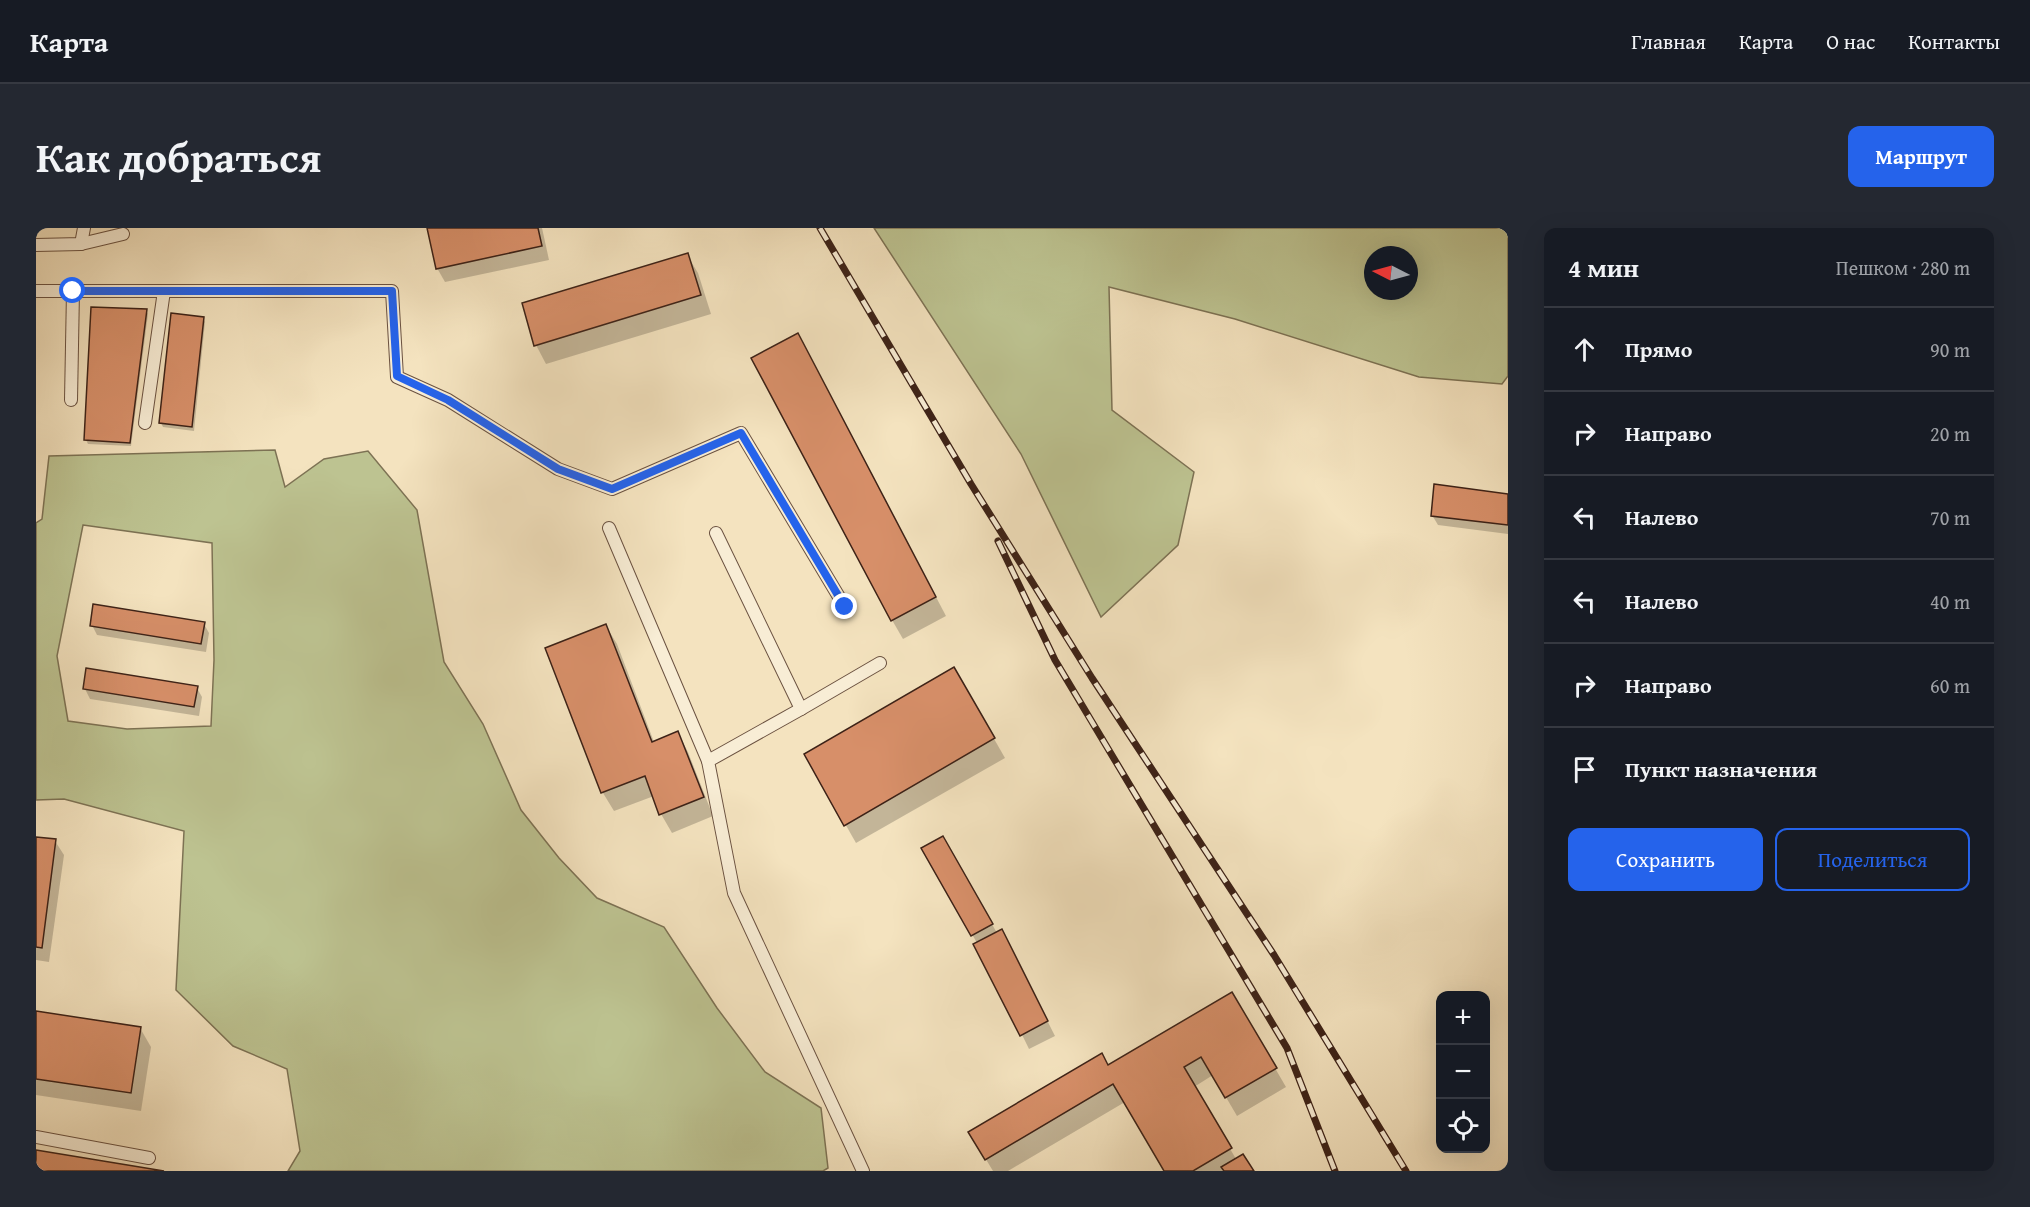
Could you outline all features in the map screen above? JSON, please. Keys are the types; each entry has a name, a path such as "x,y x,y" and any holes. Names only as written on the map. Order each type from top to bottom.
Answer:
{"lane":[{"path":"81,244 84,228"},
{"path":"36,245 81,244 123,234"},
{"path":"36,291 392,291 397,376 448,400 558,469 612,489 741,433 845,607"},
{"path":"71,400 73,291"},
{"path":"145,423 164,291"},
{"path":"609,528 708,761 734,893 863,1171"},
{"path":"716,533 801,709"},
{"path":"708,761 879,663"},
{"path":"36,1137 149,1158"}],"green space":[{"path":"874,228 1508,228 1508,376 1502,384 1419,377 1235,319 1109,287 1112,410 1194,472 1178,545 1101,617 1021,454"},
{"path":"275,450 285,487 324,459 368,451 417,510 444,662 483,724 521,810 559,858 597,898 664,927 717,1008 765,1072 821,1108 828,1168 823,1171 288,1171 300,1151 287,1069 233,1046 176,990 184,831 64,799 36,800 36,523 42,519 49,456","holes":["83,525 212,543 214,660 211,726 127,729 68,721 57,656"]}],"building":[{"path":"427,228 538,228 542,246 436,269"},
{"path":"688,253 701,295 534,346 522,303"},
{"path":"91,307 147,309 130,443 84,440"},
{"path":"171,313 204,317 192,427 159,423"},
{"path":"798,333 936,597 891,621 751,358"},
{"path":"1434,484 1508,494 1508,525 1431,516"},
{"path":"93,604 205,622 201,644 90,626"},
{"path":"606,624 652,742 678,731 704,797 659,815 645,776 601,793 545,648"},
{"path":"954,667 995,738 844,826 804,754"},
{"path":"86,668 198,686 194,707 83,689"},
{"path":"943,836 993,924 971,936 921,848"},
{"path":"36,837 56,839 42,948 36,947"},
{"path":"1002,929 1048,1021 1020,1036 973,944"},
{"path":"1232,992 1277,1068 1225,1098 1201,1057 1184,1067 1232,1148 1193,1171 1164,1171 1113,1084 985,1160 968,1132 1102,1053 1108,1065"},
{"path":"36,1011 141,1027 131,1093 36,1079"},
{"path":"36,1150 164,1171 36,1171"},
{"path":"1243,1154 1254,1171 1224,1171 1221,1167"}],"railway":[{"path":"820,228 971,484 1092,678 1274,955 1406,1171"},
{"path":"998,541 1055,660 1287,1048 1335,1171"}],"route":[{"path":"73,291 392,291 397,376 448,400 558,469 612,489 741,433 845,607"}]}
